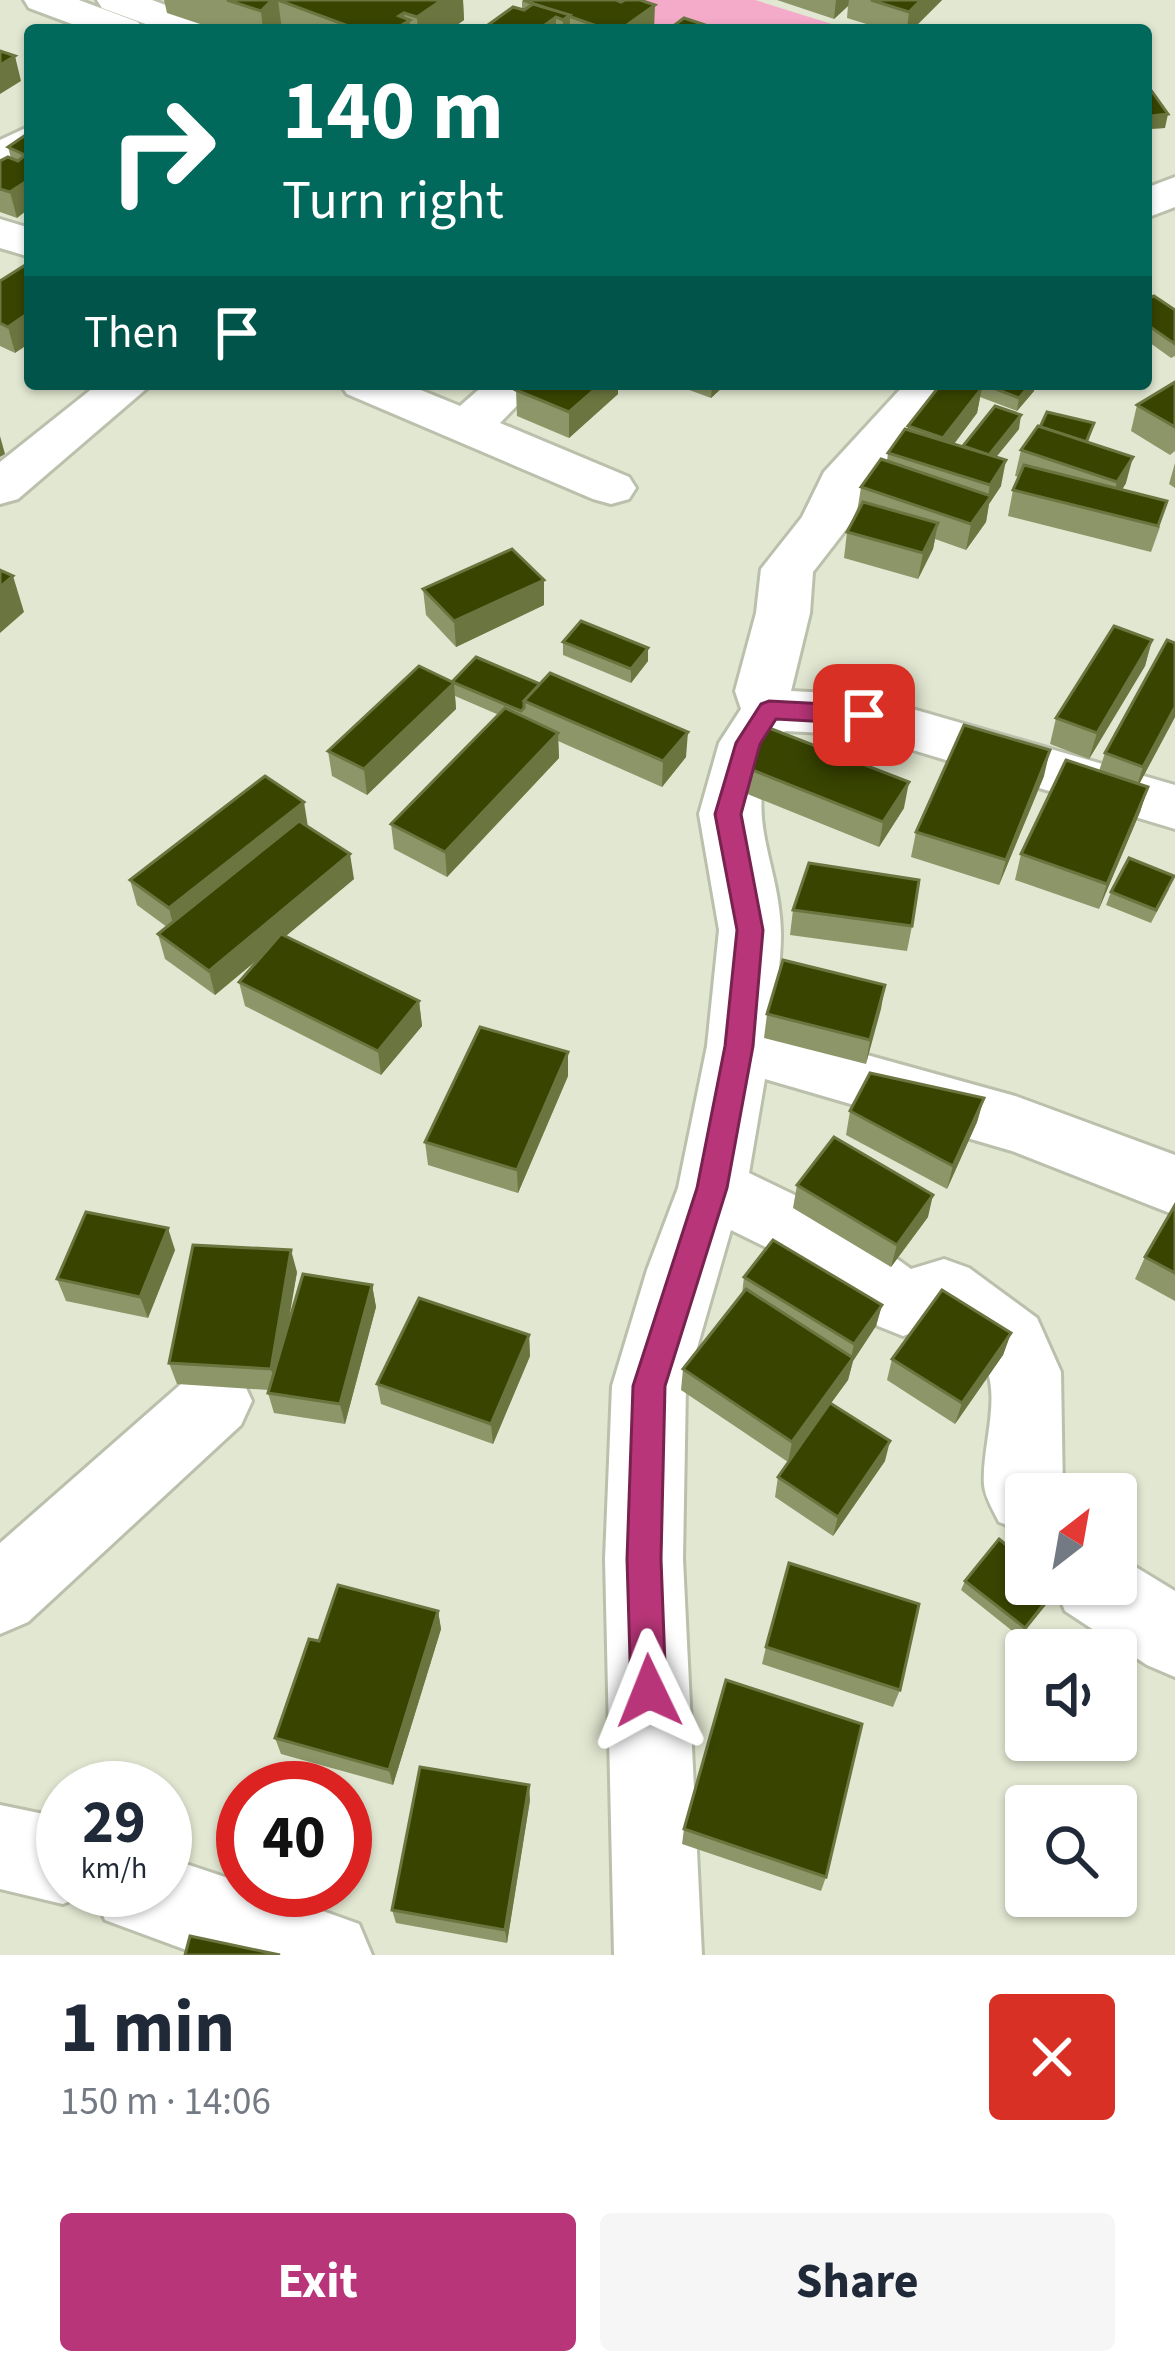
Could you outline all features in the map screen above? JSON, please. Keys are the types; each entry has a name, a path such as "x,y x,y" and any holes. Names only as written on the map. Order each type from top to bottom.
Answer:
{"street":[{"path":"43,0 108,24"},
{"path":"116,0 182,24"},
{"path":"0,488 121,390"},
{"path":"378,390 611,488"},
{"path":"466,427 507,390"},
{"path":"658,1955 644,1559 649,1386 712,1188 739,1046 750,930 728,814 748,743 769,710 763,691 775,655 787,569 825,523 842,483 927,390"},
{"path":"769,710 864,715 1175,807"},
{"path":"739,1046 947,1102 1122,1161 1175,1186"},
{"path":"712,1188 811,1237 903,1304 944,1290 1014,1342 1028,1396 1022,1473"},
{"path":"0,1595 214,1401"},
{"path":"1126,1605 1175,1636"},
{"path":"0,1847 36,1855"},
{"path":"192,1909 328,1955"}],"shaded area":[{"path":"572,0 755,0 832,24 646,24"}],"building":[{"path":"227,0 272,0 261,11"},
{"path":"278,0 442,0 417,17 399,16 410,20 404,24 343,24"},
{"path":"523,0 640,0 655,5 628,24 591,24"},
{"path":"871,0 921,0 909,12"},
{"path":"533,4 570,15 546,24 489,24 513,7 524,10"},
{"path":"0,51 15,56 0,65"},
{"path":"1152,92 1168,114 1152,116"},
{"path":"24,136 24,155 8,147"},
{"path":"24,156 24,183 10,192 0,189 0,161 8,157 18,161"},
{"path":"24,266 24,316 8,327 0,323 0,281"},
{"path":"1152,297 1175,310 1175,344 1152,328"},
{"path":"1175,382 1175,427 1137,405"},
{"path":"516,390 594,390 569,412"},
{"path":"936,390 980,390 943,438 908,426"},
{"path":"998,390 1026,390 1019,398"},
{"path":"995,406 1021,415 989,455 963,446"},
{"path":"1047,412 1094,423 1086,442 1040,427"},
{"path":"1038,426 1133,457 1117,482 1021,450"},
{"path":"905,429 1006,460 990,485 888,453"},
{"path":"881,459 991,496 971,524 861,487"},
{"path":"1024,465 1167,501 1158,526 1013,490"},
{"path":"863,502 938,523 923,553 847,532"},
{"path":"512,549 544,580 454,621 423,589"},
{"path":"0,570 13,576 0,587"},
{"path":"581,621 648,648 631,669 563,642"},
{"path":"1114,626 1152,640 1097,733 1056,718"},
{"path":"1167,640 1175,643 1175,707 1143,767 1105,753"},
{"path":"476,657 540,684 521,711 452,682"},
{"path":"419,666 454,683 364,769 328,751"},
{"path":"550,673 688,732 663,761 524,701"},
{"path":"505,708 558,733 445,852 391,824"},
{"path":"964,725 1050,750 1006,860 916,832"},
{"path":"769,728 909,782 883,822 742,766"},
{"path":"1066,760 1148,787 1107,884 1021,854"},
{"path":"265,776 304,802 169,908 130,880"},
{"path":"299,821 350,854 209,971 158,934"},
{"path":"1129,858 1174,876 1156,910 1111,892"},
{"path":"809,863 919,880 912,926 793,910"},
{"path":"281,934 419,1001 378,1051 239,982"},
{"path":"783,960 885,985 870,1040 767,1014"},
{"path":"480,1027 568,1052 517,1170 425,1142"},
{"path":"870,1073 984,1098 953,1166 850,1111"},
{"path":"834,1137 933,1195 897,1245 797,1185"},
{"path":"1175,1205 1175,1273 1145,1257"},
{"path":"86,1212 168,1228 140,1297 57,1279"},
{"path":"773,1240 882,1305 854,1344 744,1277"},
{"path":"193,1245 291,1250 271,1369 169,1363"},
{"path":"303,1274 372,1285 340,1404 268,1393"},
{"path":"746,1289 853,1358 792,1442 683,1369"},
{"path":"942,1290 1011,1333 962,1403 892,1359"},
{"path":"419,1298 529,1335 491,1424 377,1384"},
{"path":"830,1403 890,1441 838,1517 778,1477"},
{"path":"999,1539 1005,1544 1005,1605 1043,1605 1025,1628 965,1581"},
{"path":"789,1563 919,1604 900,1690 766,1647"},
{"path":"338,1585 438,1611 389,1770 372,1765 372,1761 275,1738 309,1639 319,1641"},
{"path":"726,1680 862,1724 826,1877 684,1829"},
{"path":"420,1767 529,1785 505,1930 392,1910"},
{"path":"190,1936 280,1955 185,1955"}],"route":[{"path":"649,1691 644,1559 649,1386 682,1270 712,1188 739,1046 750,930 728,814 748,743 769,710 864,715"}]}
